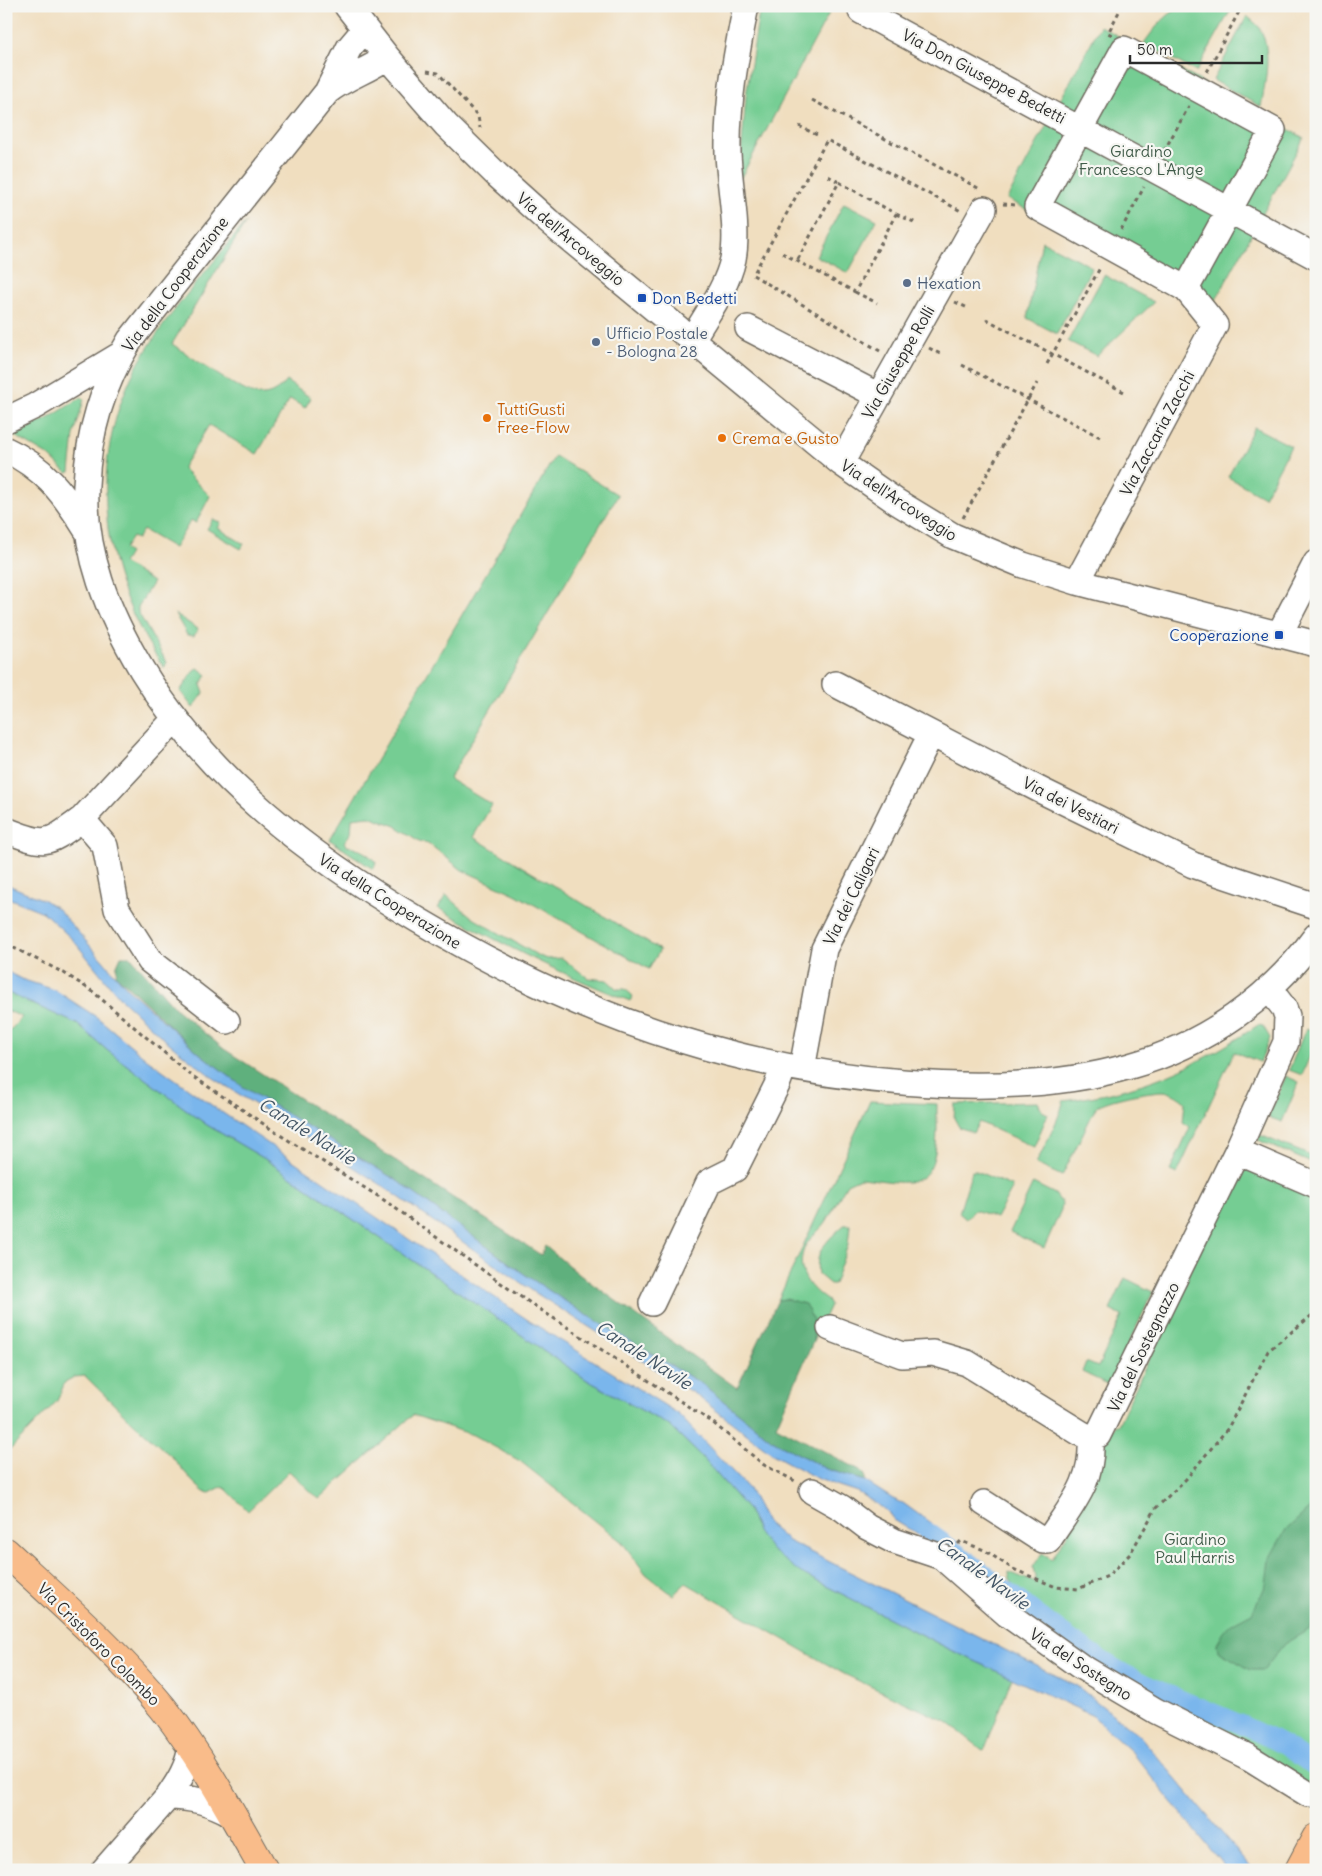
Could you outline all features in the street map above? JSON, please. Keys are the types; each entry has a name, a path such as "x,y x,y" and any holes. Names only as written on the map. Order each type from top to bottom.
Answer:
{"main road":[{"name":"Via Cristoforo Colombo","path":"6,1552 135,1677 164,1709 191,1748 194,1775 232,1814 264,1870"},
{"path":"1299,1870 1316,1838"}],"street":[{"name":"Via dell'Arcoveggio","path":"347,6 387,58 446,126 548,221 841,463 897,502 961,540 1023,565 1077,582 1316,644"},
{"path":"692,340 725,281 735,251 728,164 728,114 736,53 746,6"},
{"name":"Via Don Giuseppe Bedetti","path":"861,11 1081,128 1316,257"},
{"name":"Via della Cooperazione","path":"365,29 349,48 327,92 148,314 120,356 101,402 90,442 86,489 87,531 98,578 117,626 147,678 175,719 221,773 277,824 347,876 448,938 515,974 618,1018 712,1049 793,1068 876,1079 968,1084 1035,1082 1087,1077 1130,1066 1182,1047 1236,1016 1270,990 1289,971 1316,936"},
{"path":"1124,49 1273,130 1186,289 1037,207 1124,49"},
{"name":"Via della Cooperazione","path":"327,92 337,84 365,72 387,58"},
{"name":"Via Giuseppe Rolli","path":"841,463 986,205"},
{"name":"Via Zaccaria Zacchi","path":"1077,582 1215,325 1186,289"},
{"path":"748,328 878,396"},
{"path":"6,420 35,406 120,356"},
{"path":"6,450 31,462 52,480 68,500 87,531"},
{"path":"1279,635 1316,563"},
{"name":"Via dei Vestiari","path":"835,684 1193,865 1316,906"},
{"path":"6,830 31,840 51,841 82,819 175,719"},
{"name":"Via dei Caligari","path":"652,1304 709,1182 735,1169 777,1085 793,1068 824,950 931,734"},
{"path":"82,819 105,846 120,916 150,961 228,1021"},
{"name":"Via del Sostegnazzo","path":"1091,1437 1098,1434 1106,1422 1237,1151 1286,1042 1286,1016 1270,990"},
{"path":"1237,1151 1316,1185"},
{"path":"830,1328 902,1356 933,1352 967,1363 1082,1434 1091,1437 1092,1453 1089,1475 1048,1541 1043,1541 984,1503"},
{"name":"Via del Sostegno","path":"812,1491 842,1508 867,1527 894,1541 942,1557 1007,1614 1080,1666 1156,1711 1250,1758 1308,1794"},
{"path":"104,1870 168,1797 194,1775"},
{"path":"168,1797 191,1797 232,1814"}],"path":[{"path":"1111,26 1122,6"},
{"path":"812,100 991,194 986,205 1037,207"},
{"path":"799,126 817,135"},
{"path":"879,350 753,275 761,260 827,140 956,208"},
{"path":"828,176 916,223"},
{"path":"797,261 838,182"},
{"path":"854,292 896,214"},
{"path":"782,253 877,303"},
{"path":"986,319 1124,392"},
{"path":"962,366 1100,437"},
{"path":"962,520 1037,383"},
{"name":"Via dell'Arcoveggio","path":"955,516 969,523"},
{"path":"6,944 64,973 92,991 188,1073 280,1135 381,1198 515,1293 704,1417 764,1465 812,1491"},
{"path":"961,1541 984,1550 1013,1569 1056,1587 1078,1589 1108,1576 1130,1554 1156,1508 1191,1472 1228,1428 1268,1351 1316,1312"}],"green space":[{"path":"760,6 833,6 739,181 746,96"},
{"path":"1186,6 1233,6 1196,72 1144,43 1167,16"},
{"path":"1247,16 1259,27 1266,46 1267,67 1261,107 1213,80"},
{"name":"Giardino Francesco L'Ange","path":"1100,26 1304,138 1211,309 1007,199"},
{"path":"844,203 877,220 848,273 816,256"},
{"path":"246,222 172,344 228,381 251,393 263,395 271,393 286,381 311,398 305,408 290,399 257,454 209,425 183,467 210,496 196,523 191,520 174,548 143,530 137,539 132,537 124,549 129,553 123,563 153,582 138,607 138,612 167,663 164,668 136,621 129,605 118,574 110,542 106,510 106,477 110,445 117,413 129,383 144,354 180,303"},
{"path":"1042,241 1092,267 1057,334 1027,318"},
{"path":"1104,275 1154,302 1097,356 1068,341"},
{"path":"82,397 84,399 74,435 70,472 67,473 49,456 15,436 15,434 49,418"},
{"path":"1254,427 1291,446 1264,497 1228,477"},
{"path":"555,456 618,495 449,779 492,805 473,837 660,950 649,969 515,894 462,870 428,843 419,841 396,826 369,816 352,818 351,833 344,842 347,846 359,849 367,854 376,863 373,869 330,840"},
{"path":"213,519 221,523 218,528 244,544 241,549 207,529"},
{"path":"175,614 198,629 194,636 187,635"},
{"path":"198,668 207,675 201,685 204,693 193,708 180,691 195,669"},
{"path":"446,895 473,918 539,956 548,959 562,958 588,978 607,980 617,989 625,989 633,996 630,1001 605,991 556,970 485,934 438,908"},
{"path":"121,956 130,956 177,1010 224,1049 541,1255 545,1246 580,1275 737,1388 778,1300 786,1299 805,1304 814,1322 813,1342 776,1426 860,1470 865,1475 865,1481 826,1469 772,1440 702,1384 580,1311 524,1274 396,1180 243,1087 199,1053 116,975 117,965"},
{"path":"6,992 77,1024 108,1051 207,1125 265,1159 587,1380 670,1426 701,1456 749,1511 757,1531 801,1573 951,1650 1012,1678 984,1751 947,1722 844,1674 686,1583 673,1595 646,1574 622,1542 520,1461 473,1435 413,1415 319,1499 289,1471 248,1511 223,1486 210,1493 204,1492 172,1457 132,1422 85,1376 74,1377 65,1382 57,1401 6,1454 6,1035 22,1017 6,1010"},
{"path":"1258,1025 1263,1026 1270,1038 1260,1062 1234,1052 1177,1174 1170,1171 1190,1127 1183,1122 1185,1102 1175,1095 1164,1091 1128,1096 1096,1107 1062,1176 1036,1164 1056,1122 1063,1101 1117,1091 1165,1076 1212,1054"},
{"path":"1306,1028 1316,1032 1316,1041 1302,1075 1289,1070"},
{"path":"1286,1076 1299,1082 1282,1122 1268,1117"},
{"path":"870,1101 937,1104 935,1152 927,1173 919,1179 901,1182 860,1178 847,1184 826,1222 804,1248 802,1266 804,1274 813,1289 828,1301 830,1305 813,1342 814,1322 786,1299 778,1300"},
{"path":"1038,1102 1042,1111 1048,1114 1034,1147 979,1122 973,1133 959,1127 954,1118 955,1104"},
{"path":"1260,1135 1316,1158 1316,1165 1258,1140"},
{"name":"Giardino Paul Harris","path":"1244,1167 1316,1196 1316,1793 1015,1615 1028,1598 1015,1586 1009,1576 1009,1572 1036,1583 1033,1567 1042,1553 1052,1559 1067,1535 1100,1446 1115,1425 1118,1425 1235,1175"},
{"path":"972,1171 1011,1186 1012,1189 996,1218 975,1210 966,1219 959,1213"},
{"path":"1033,1183 1055,1194 1062,1203 1061,1210 1044,1248 1010,1232"},
{"path":"844,1225 850,1225 848,1245 834,1284 830,1284 818,1274 818,1259 824,1246"},
{"path":"1125,1278 1153,1292 1109,1385 1082,1372 1086,1362 1098,1367 1122,1316 1110,1310"},
{"path":"1316,1502 1315,1621 1310,1629 1284,1644 1264,1670 1251,1670 1218,1651 1217,1644 1231,1624 1252,1613 1266,1585 1269,1559 1285,1531"}],"water":[{"path":"6,884 44,900 57,908 127,988 199,1053 243,1087 396,1180 524,1274 580,1311 702,1384 772,1440 826,1469 865,1481 893,1499 903,1503 954,1540 943,1550 894,1520 886,1510 857,1492 818,1479 774,1455 696,1395 534,1292 383,1186 212,1077 164,1039 120,998 73,940 43,912 6,897"},
{"path":"6,971 21,979 55,990 98,1018 147,1059 217,1109 531,1322 677,1413 749,1489 767,1523 788,1541 1077,1686 1140,1736 1253,1870 1227,1870 1132,1752 1093,1716 951,1650 801,1573 771,1550 757,1531 749,1511 701,1456 670,1426 587,1380 265,1159 207,1125 108,1051 77,1024 6,992"}],"waterway":[{"name":"Canale Navile","path":"926,1531 1065,1635 1113,1667 1132,1678 1255,1731 1286,1747 1316,1768"}],"place":[{"name":"Hexation","path":"907,283"},
{"name":"Don Bedetti","path":"642,298"},
{"name":"Ufficio Postale - Bologna 28","path":"596,342"},
{"name":"TuttiGusti Free-Flow","path":"487,418"},
{"name":"Crema e Gusto","path":"722,438"},
{"name":"Cooperazione","path":"1279,635"}]}
